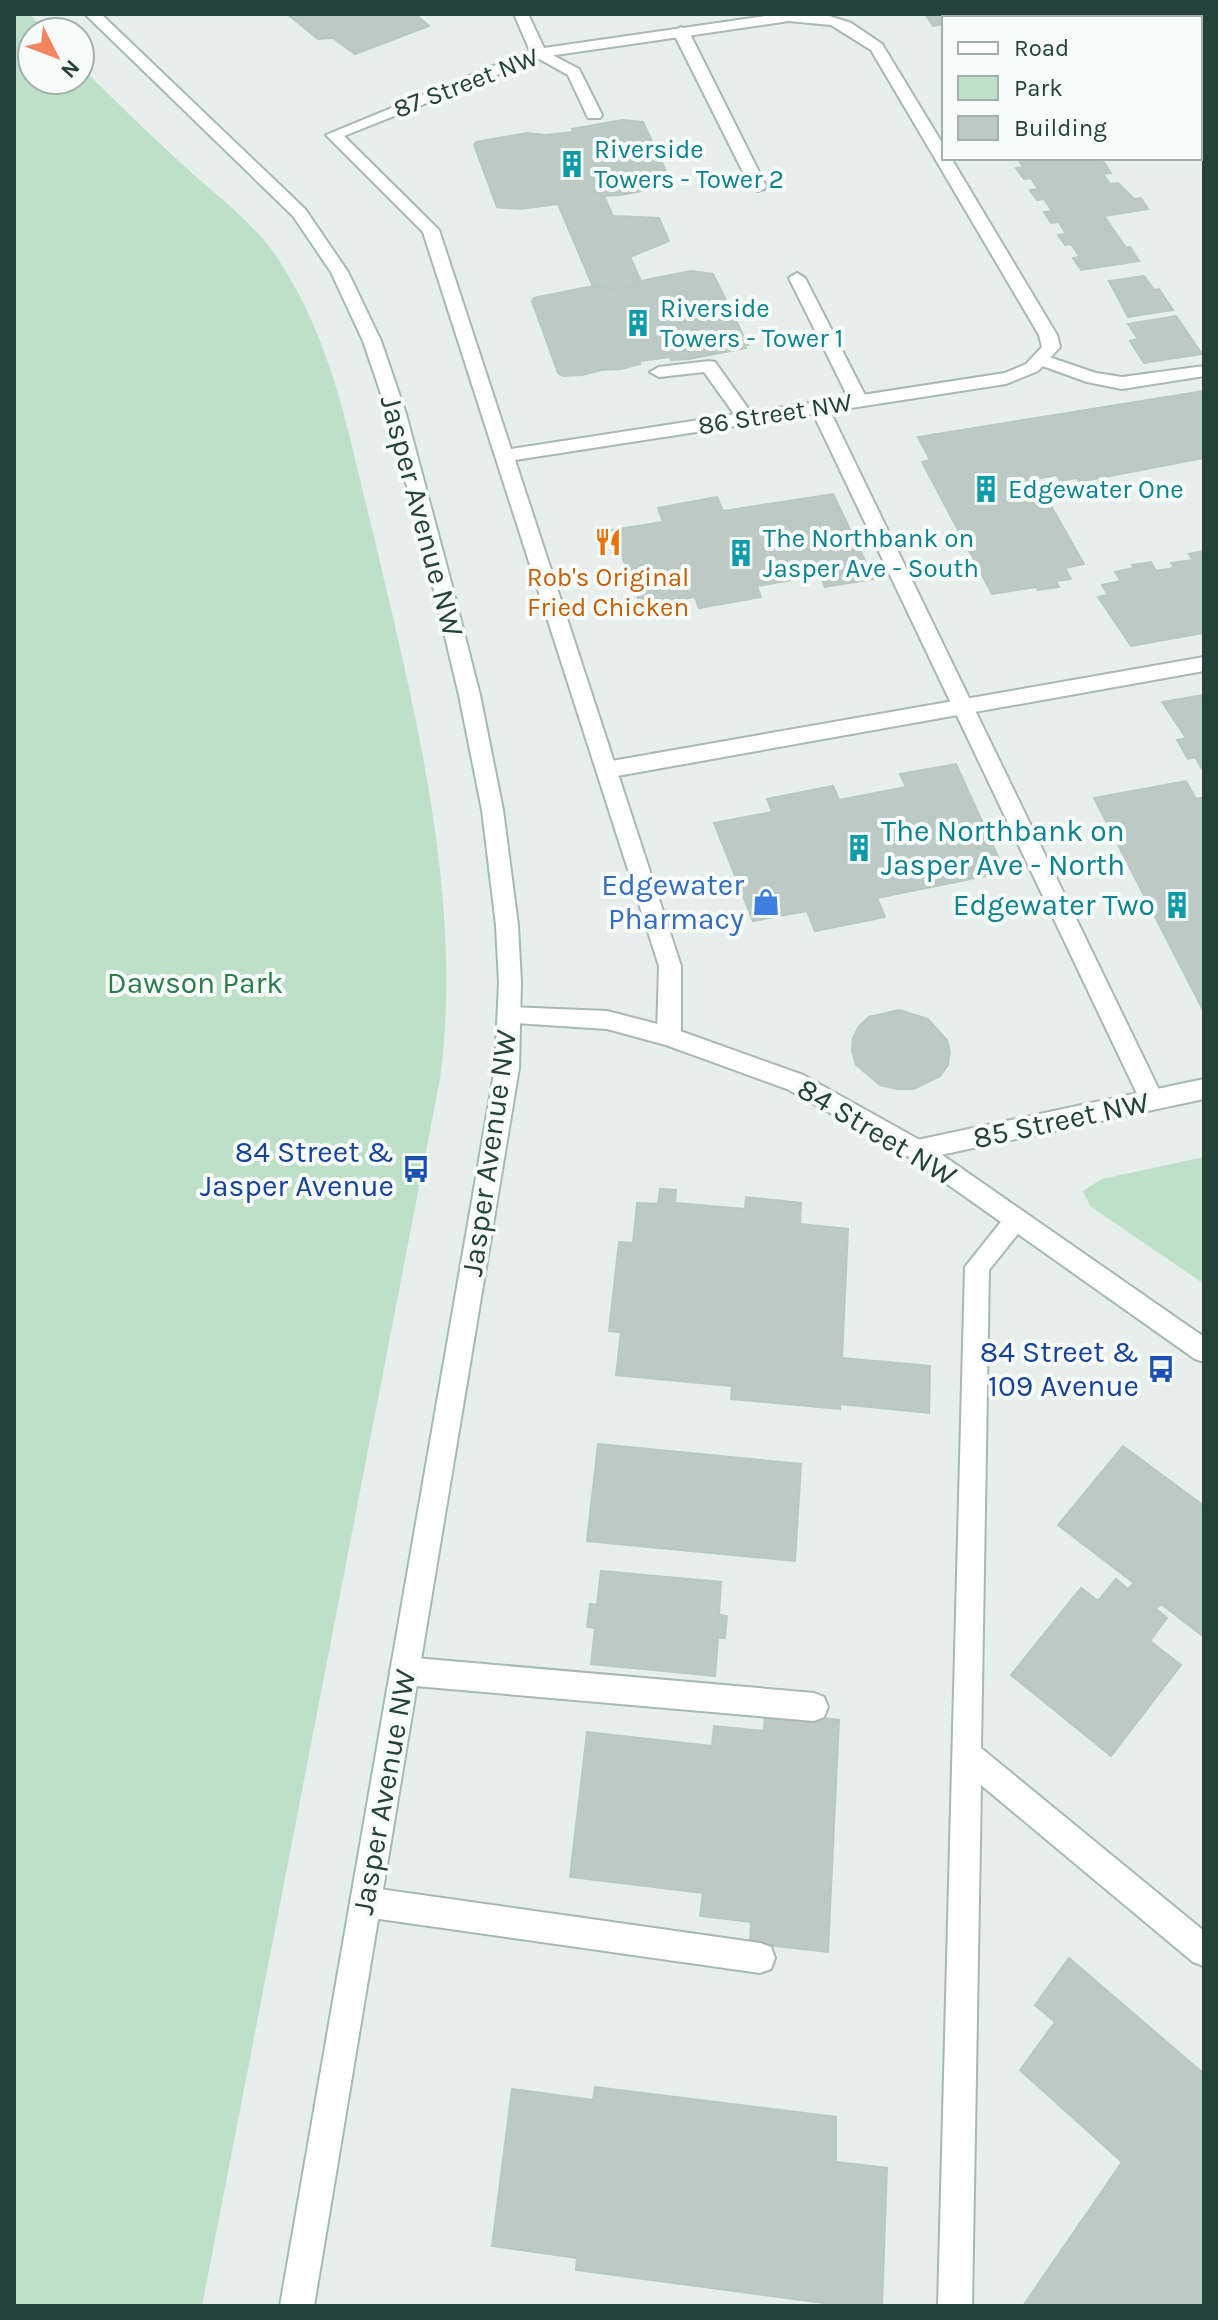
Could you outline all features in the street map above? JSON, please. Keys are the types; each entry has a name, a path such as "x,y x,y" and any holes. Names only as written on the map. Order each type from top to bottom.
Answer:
{"street":[{"name":"Jasper Avenue NW","path":"92,14 281,193 318,236 347,284 370,335 403,434 450,616 488,791 504,901 510,983 507,1068 297,2306"},
{"path":"521,14 539,53 574,72 594,115"},
{"name":"87 Street NW","path":"503,456 431,230 334,135 539,53 789,17 815,16 839,20 877,47 942,156"},
{"path":"681,32 758,186"},
{"name":"87 Street NW","path":"944,160 1048,335 1051,347 1043,360"},
{"path":"797,278 859,401"},
{"path":"1043,360 1093,378 1122,383 1204,371"},
{"name":"86 Street NW","path":"503,456 1006,378 1021,374 1043,360"},
{"path":"659,372 709,366 746,418"},
{"path":"819,407 1152,1100"},
{"path":"503,456 670,966 669,1036"},
{"path":"606,770 1204,664"},
{"name":"84 Street NW","path":"509,1016 607,1020 669,1036 795,1082 917,1150 1204,1351"},
{"name":"85 Street NW","path":"917,1150 1204,1089"},
{"path":"955,2306 977,1267 1017,1220"},
{"path":"404,1671 814,1707"},
{"path":"966,1754 1204,1951"},
{"path":"365,1902 760,1958"}],"green space":[{"name":"Dawson Park","path":"14,14 29,14 31,16 16,16 16,96 96,96 96,82 249,224 278,259 313,324 338,394 357,465 419,738 440,875 446,944 446,1012 440,1079 202,2306 14,2306"},
{"path":"1204,1157 1204,1284 1090,1206 1083,1191 1102,1179"}],"building":[{"path":"287,14 415,14 429,26 355,54 333,38 318,39"},
{"path":"925,14 1025,14 942,16 942,24 933,26"},
{"name":"Riverside Towers - Tower 2","path":"622,120 643,122 671,182 669,186 620,195 601,196 599,193 571,197 573,200 558,204 519,209 497,207 474,145 476,142 527,133 546,135 573,132 572,129"},
{"path":"1018,160 1103,161 1111,173 1103,174 1110,184 1118,183 1134,199 1141,198 1148,209 1104,216 1139,261 1081,270 1073,258 1080,257 1071,244 1065,245 1058,235 1066,234 1059,222 1051,223 1044,212 1052,211 1044,199 1037,200 1030,190 1038,189 1031,178 1024,179 1016,168 1023,167"},
{"path":"599,193 604,196 613,216 659,218 669,241 630,257 641,281 639,285 609,290 608,286 593,287 558,204 573,200 571,197"},
{"name":"Riverside Towers - Tower 1","path":"691,271 713,274 748,345 745,345 746,348 689,359 671,360 670,357 639,361 640,364 621,369 582,375 563,376 558,373 532,301 534,298 588,287 608,286 609,290 639,285 641,281"},
{"path":"1144,276 1154,290 1159,289 1173,310 1128,317 1109,281"},
{"path":"1176,316 1202,354 1144,363 1130,341 1138,339 1128,324"},
{"name":"Edgewater One","path":"1204,391 1204,458 1079,482 1077,478 1060,481 1057,475 1030,480 1040,498 1046,497 1084,564 1065,568 1071,579 1056,581 1059,587 992,594 922,462 930,460 918,437"},
{"name":"The Northbank on Jasper Ave - South","path":"833,494 874,579 825,587 820,575 757,586 761,597 699,608 695,597 641,606 612,530 663,522 658,508 717,497 723,511"},
{"name":"Edgewater One","path":"1204,551 1204,633 1131,646 1098,597 1108,595 1102,585 1121,581 1115,572 1134,568 1132,565 1151,562 1156,571 1174,568 1171,563 1193,560 1189,554"},
{"path":"1204,695 1202,769 1195,757 1188,759 1177,740 1186,738 1162,702"},
{"name":"The Northbank on Jasper Ave - North","path":"956,764 1005,872 877,898 885,917 815,931 807,911 753,921 714,823 772,812 767,799 833,786 839,800 906,787 900,774"},
{"name":"Edgewater Two","path":"1186,781 1196,799 1204,797 1204,1012 1094,798"},
{"path":"899,1010 928,1019 947,1040 950,1052 948,1065 940,1076 914,1089 880,1085 856,1065 852,1051 853,1038 859,1026 869,1017"},
{"path":"660,1189 676,1190 675,1203 745,1209 746,1197 801,1203 800,1224 848,1229 842,1358 930,1366 929,1413 840,1404 840,1409 731,1399 732,1386 616,1375 621,1332 609,1331 619,1242 633,1243 637,1203 658,1204"},
{"path":"598,1444 801,1464 795,1561 587,1541"},
{"path":"1123,1446 1204,1506 1204,1637 1161,1604 1156,1609 1167,1618 1150,1641 1181,1665 1111,1756 1011,1675 1081,1588 1098,1601 1116,1579 1128,1589 1134,1583 1058,1525"},
{"path":"601,1571 721,1582 719,1615 727,1616 725,1638 718,1638 715,1676 591,1664 595,1628 587,1627 590,1604 597,1605"},
{"path":"765,1712 839,1720 828,1952 750,1943 751,1922 700,1916 703,1893 570,1877 587,1732 712,1746 714,1726 764,1731"},
{"path":"1069,1958 1204,2074 1204,2306 1023,2306 1122,2162 1020,2070 1055,2022 1035,2005"},
{"path":"595,2087 836,2117 836,2162 887,2168 882,2306 846,2306 576,2270 577,2258 492,2246 512,2089 593,2100"}],"place":[{"name":"Riverside Towers - Tower 2","path":"572,164"},
{"name":"Riverside Towers - Tower 1","path":"638,323"},
{"name":"Edgewater One","path":"986,489"},
{"name":"Rob's Original Fried Chicken","path":"608,542"},
{"name":"The Northbank on Jasper Ave - South","path":"741,553"},
{"name":"The Northbank on Jasper Ave - North","path":"859,848"},
{"name":"Edgewater Pharmacy","path":"766,902"},
{"name":"Edgewater Two","path":"1177,905"},
{"name":"84 Street & Jasper Avenue","path":"416,1169"},
{"name":"84 Street & 109 Avenue","path":"1161,1369"}]}
